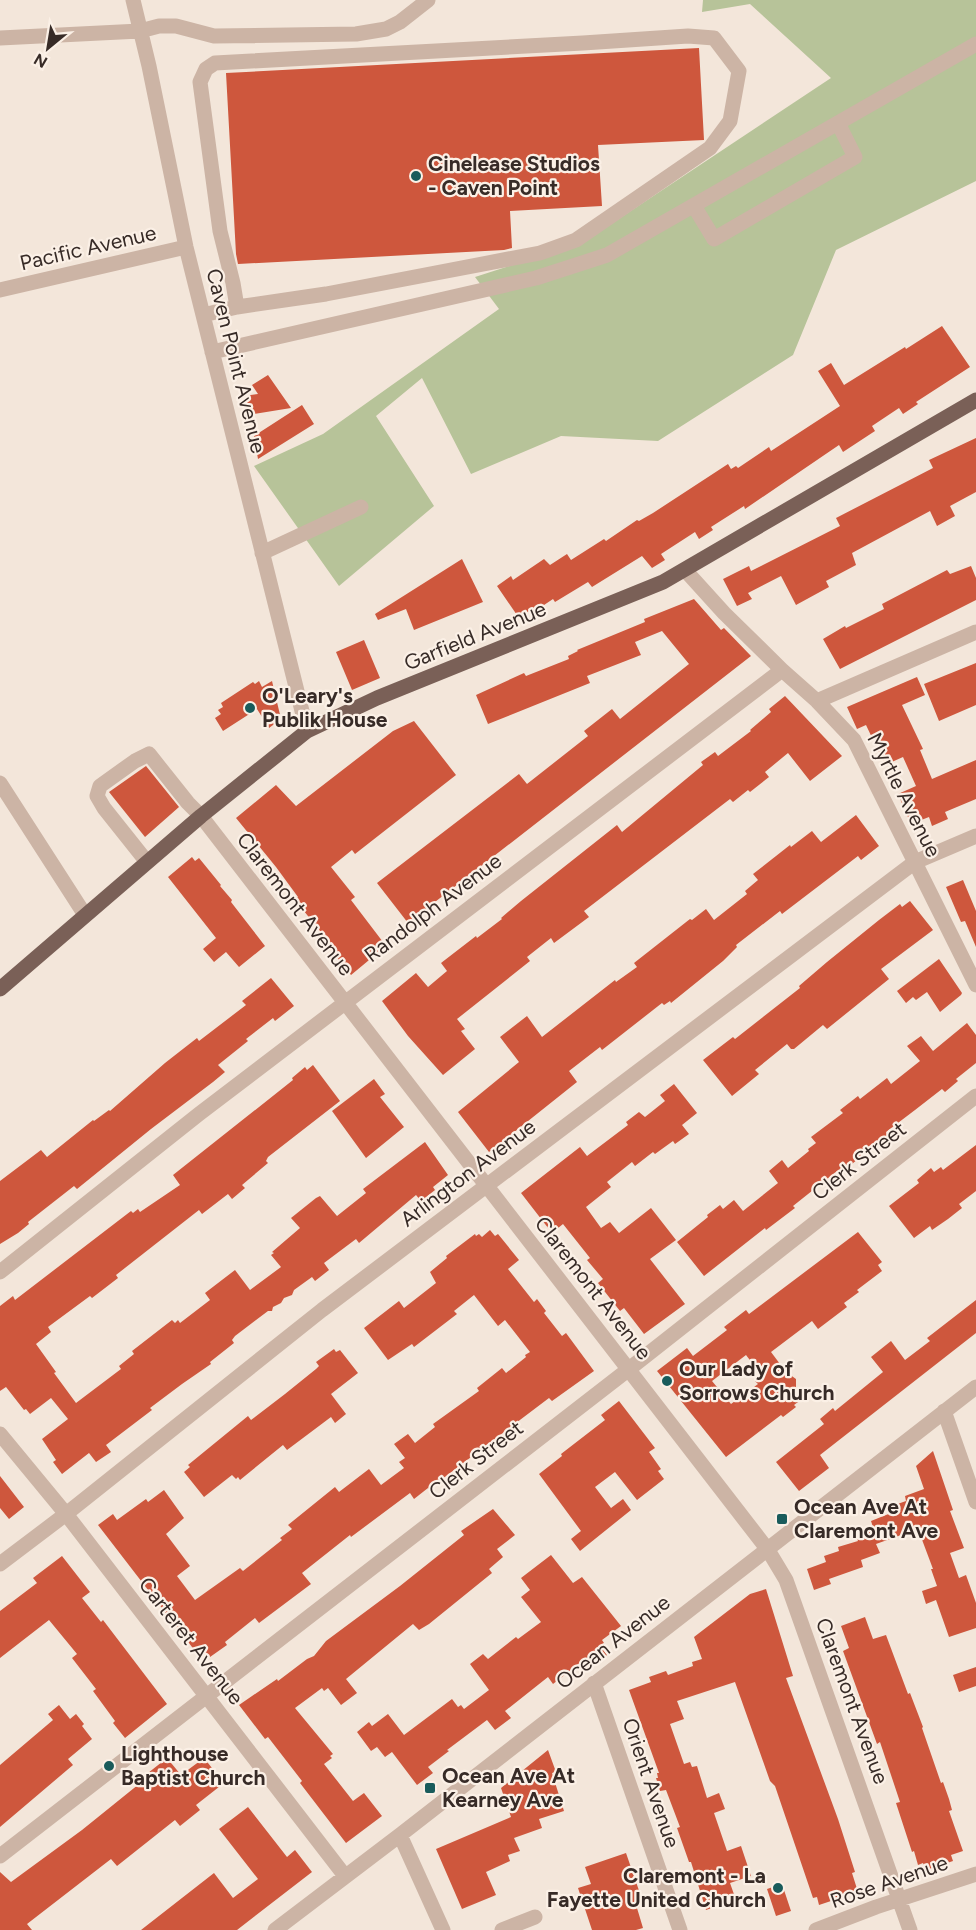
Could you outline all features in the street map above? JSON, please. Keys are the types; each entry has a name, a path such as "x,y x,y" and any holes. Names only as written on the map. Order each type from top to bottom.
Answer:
{"main road":[{"name":"Garfield Avenue","path":"0,989 201,816 307,730 377,698 652,586 685,570 976,400"}],"street":[{"name":"Caven Point Avenue","path":"133,0 202,315 307,730"},
{"path":"0,38 140,31 159,26 176,26 214,36 356,34 386,29 400,22 428,0"},
{"path":"202,315 540,253 576,240 710,148 730,121 739,71 714,38 688,36 215,63 207,69 200,82 220,231 234,283 237,307"},
{"path":"212,352 536,278 607,255 976,44"},
{"path":"694,206 714,239 855,157 838,123"},
{"name":"Pacific Avenue","path":"0,290 186,247"},
{"path":"262,554 361,507"},
{"name":"Myrtle Avenue","path":"685,570 724,613 817,701 854,740 976,985"},
{"path":"817,701 976,632"},
{"name":"Randolph Avenue","path":"0,1272 198,1114 782,670"},
{"name":"Claremont Avenue","path":"147,862 97,796 100,786 149,754 201,816 768,1550 786,1580 910,1930"},
{"path":"0,783 85,915"},
{"name":"Arlington Avenue","path":"0,1564 312,1318 915,862 976,836"},
{"name":"Clerk Street","path":"0,1856 629,1369 976,1096"},
{"name":"Ocean Avenue","path":"275,1930 976,1387"},
{"path":"944,1411 976,1502"},
{"name":"Carteret Avenue","path":"0,1434 66,1514 345,1876"},
{"name":"Orient Avenue","path":"594,1683 680,1930"},
{"path":"400,1835 443,1930"},
{"name":"Rose Avenue","path":"816,1930 876,1907 976,1874"},
{"path":"502,1930 535,1917"}],"green space":[{"path":"703,0 976,0 976,181 836,250 793,355 658,441 561,436 471,474 422,378 376,416 434,506 339,586 254,466 323,434 499,309 475,277 584,242 831,78 750,4 702,12"}],"building":[{"name":"Cinelease Studios - Caven Point","path":"699,48 704,140 598,145 602,206 510,211 512,248 504,250 238,264 226,73"},
{"path":"942,326 970,367 916,402 918,404 903,414 899,408 872,426 875,431 843,452 839,445 745,509 744,506 711,527 713,530 699,539 695,532 661,554 665,560 652,568 642,556 592,587 588,582 555,602 553,599 538,609 536,606 519,618 497,586 511,576 513,580 544,559 550,565 567,554 571,560 604,539 606,541 637,520 653,513 728,464 731,469 736,466 738,468 769,447 771,451 840,406 818,371 831,363 844,385"},
{"path":"268,375 291,408 247,415 244,396 258,394 252,385"},
{"path":"302,405 314,424 258,459 254,436"},
{"path":"976,438 976,492 950,506 955,516 937,526 930,511 852,553 856,565 826,581 829,587 796,605 781,576 748,593 752,599 737,606 723,579 749,566 751,571 840,526 836,518 933,468 929,460"},
{"path":"462,559 483,602 414,630 406,609 378,620 375,614"},
{"path":"971,566 976,578 976,600 840,669 823,639 845,626 846,628 884,609 882,604 947,570 950,574"},
{"path":"694,599 721,630 724,628 751,656 408,923 377,883 519,774 527,784 588,736 584,731 612,709 620,719 689,664 662,631 635,642 641,655 587,676 590,683 488,724 476,695 524,673 526,676 569,659 568,656 577,650"},
{"path":"364,640 380,678 352,690 336,652"},
{"path":"976,663 976,705 939,721 924,684"},
{"path":"917,677 925,695 902,705 923,749 920,750 932,779 976,760 976,799 945,812 948,819 932,826 929,817 911,824 898,794 916,786 903,757 885,765 866,725 857,729 847,707"},
{"name":"O'Leary's Publik House","path":"259,681 262,687 272,681 281,719 269,728 257,709 223,731 215,718 221,714 218,710 223,707 221,703 253,682 255,684"},
{"path":"785,696 842,756 810,781 788,753 765,772 769,777 750,792 748,790 733,802 730,799 584,911 589,917 554,943 551,938 527,957 530,961 457,1019 465,1029 461,1031 475,1049 443,1075 408,1036 382,1001 416,973 428,987 447,971 441,963 502,919 521,901 617,825 622,832 703,765 701,762 715,752 718,756 751,731 771,712 769,709"},
{"path":"414,721 456,775 355,854 352,850 331,867 355,897 351,900 386,946 351,975 330,949 333,947 295,900 298,897 236,818 276,785 296,806 393,731"},
{"path":"146,766 179,807 145,837 109,792"},
{"path":"856,815 879,846 861,860 858,856 782,914 780,911 736,945 737,947 723,961 671,1003 670,1001 664,1005 662,1003 602,1050 600,1047 569,1071 577,1082 489,1152 458,1112 519,1062 500,1037 527,1016 542,1037 615,980 616,982 637,967 634,963 690,919 692,920 706,909 714,920 747,894 745,891 758,880 753,874 790,845 791,847 812,831 821,842"},
{"path":"192,857 195,861 199,858 265,946 239,967 226,952 214,962 203,949 216,938 168,877"},
{"path":"963,880 976,911 976,947 965,921 961,922 946,887"},
{"path":"910,901 933,930 881,969 889,979 827,1029 823,1025 794,1049 787,1044 755,1070 759,1074 732,1096 703,1060 733,1037 735,1039 800,988 799,986 879,920 900,904 902,907"},
{"path":"939,959 962,993 961,995 940,1012 927,992 916,1000 913,997 906,1003 897,991"},
{"path":"271,978 294,1006 275,1021 273,1018 218,1065 225,1072 213,1082 77,1189 74,1186 28,1222 29,1224 18,1233 0,1244 0,1181 41,1150 47,1157 93,1120 110,1111 197,1038 199,1041 246,1005 242,1001"},
{"path":"967,1023 976,1035 976,1063 956,1079 958,1081 945,1092 942,1089 886,1132 887,1136 870,1150 844,1170 839,1173 837,1171 793,1206 795,1208 766,1230 765,1228 704,1276 677,1242 720,1205 723,1209 734,1200 743,1211 778,1183 769,1171 782,1160 788,1168 809,1151 808,1149 816,1143 811,1137 843,1113 840,1110 858,1096 860,1099 887,1078 891,1084 920,1061 907,1046 921,1036 933,1051"},
{"path":"313,1065 340,1101 268,1157 266,1161 268,1163 242,1185 245,1188 232,1199 228,1194 202,1214 199,1210 116,1275 118,1278 48,1327 51,1332 36,1344 76,1403 121,1369 119,1366 134,1354 132,1351 172,1320 175,1323 178,1320 180,1323 210,1300 205,1293 235,1270 250,1290 281,1267 271,1255 274,1253 272,1252 300,1228 291,1218 316,1198 320,1196 337,1216 366,1193 363,1189 425,1142 448,1175 421,1201 416,1195 359,1243 356,1239 324,1263 329,1270 315,1281 312,1277 294,1290 292,1295 273,1307 272,1311 268,1311 235,1336 232,1340 234,1343 210,1362 211,1364 150,1408 152,1410 106,1445 111,1452 96,1462 89,1453 62,1474 53,1462 56,1460 42,1439 68,1419 51,1398 30,1414 26,1409 24,1410 6,1387 0,1391 0,1306 13,1296 15,1300 131,1211 133,1213 138,1209 140,1212 180,1185 173,1175 293,1080 292,1078 305,1067 307,1070"},
{"path":"374,1079 385,1094 380,1097 404,1127 366,1158 332,1111"},
{"path":"674,1084 697,1113 682,1125 689,1134 675,1144 673,1141 655,1154 653,1152 635,1166 632,1162 607,1182 611,1187 586,1207 601,1228 610,1222 619,1233 651,1208 676,1240 650,1259 685,1304 644,1334 624,1308 620,1311 598,1283 603,1279 587,1260 590,1258 563,1224 552,1233 521,1193 580,1147 587,1156 628,1125 626,1122 639,1112 645,1117 665,1101 660,1095"},
{"path":"976,1145 976,1191 959,1204 962,1208 948,1219 932,1230 930,1226 914,1238 889,1206 919,1183 917,1180 931,1168 934,1172 941,1167 943,1170"},
{"path":"490,1230 495,1236 498,1234 519,1260 508,1269 534,1302 537,1299 546,1311 544,1313 562,1336 566,1333 594,1371 552,1401 549,1398 429,1489 414,1499 410,1493 351,1537 350,1535 302,1573 311,1584 259,1623 255,1618 225,1642 227,1645 202,1660 98,1525 113,1514 117,1520 146,1499 148,1502 164,1490 184,1518 166,1534 190,1566 177,1576 195,1600 240,1568 243,1571 282,1540 280,1538 292,1529 288,1525 335,1487 339,1492 369,1469 381,1485 404,1468 399,1462 405,1458 394,1444 408,1434 415,1443 435,1427 433,1424 479,1391 477,1388 502,1368 506,1373 530,1352 505,1320 498,1326 474,1295 454,1311 457,1314 414,1347 412,1344 388,1360 364,1328 399,1301 404,1308 436,1283 430,1272 447,1258 446,1256 475,1234 482,1237"},
{"path":"858,1232 882,1262 878,1265 882,1271 844,1303 847,1307 818,1329 812,1321 771,1352 786,1372 796,1379 796,1390 802,1399 783,1417 781,1415 726,1457 657,1371 687,1348 693,1356 727,1330 724,1327 746,1310 749,1314","holes":["746,1355 762,1376 755,1381 758,1384 731,1404 712,1381"]},
{"path":"976,1300 976,1333 820,1455 829,1468 799,1491 776,1462 824,1424 820,1419 833,1408 835,1411 883,1372 871,1357 891,1341 905,1360 930,1341 927,1338"},
{"path":"334,1349 336,1352 340,1350 358,1373 331,1394 346,1414 335,1423 331,1417 287,1450 283,1445 240,1480 232,1475 204,1497 184,1472 190,1467 188,1465 248,1416 251,1420 285,1394 319,1366 316,1362"},
{"path":"619,1401 655,1448 649,1452 661,1469 658,1471 664,1479 637,1500 615,1472 595,1487 611,1508 623,1499 631,1510 580,1551 571,1539 581,1531 539,1474 605,1420 601,1415"},
{"path":"933,1451 953,1510 950,1511 964,1548 950,1553 959,1578 966,1575 976,1603 976,1628 949,1637 936,1600 926,1604 922,1591 937,1586 918,1529 876,1544 880,1553 861,1560 863,1567 829,1579 831,1584 814,1590 807,1569 826,1562 824,1556 839,1551 838,1547 858,1541 855,1534 873,1527 871,1521 891,1513 889,1507 906,1501 905,1496 924,1489 916,1466"},
{"path":"0,1476 24,1507 9,1519 0,1508"},
{"path":"493,1509 515,1535 497,1549 503,1557 489,1569 492,1573 429,1624 419,1630 413,1624 346,1679 357,1693 341,1705 328,1688 324,1691 322,1688 295,1708 333,1754 330,1756 332,1758 324,1764 353,1801 364,1793 382,1816 346,1843 268,1737 265,1739 239,1705 314,1656 326,1641 400,1586 464,1535 461,1531"},
{"path":"551,1555 573,1583 582,1577 621,1626 602,1640 604,1643 600,1646 607,1655 591,1667 585,1659 553,1684 548,1677 505,1711 511,1718 495,1730 487,1720 428,1767 433,1773 417,1785 392,1752 385,1757 377,1747 371,1751 357,1732 369,1722 372,1726 388,1714 404,1735 452,1699 458,1707 461,1705 464,1709 489,1690 470,1664 483,1654 488,1659 516,1637 518,1639 541,1622 521,1597 530,1590 521,1578"},
{"path":"62,1556 90,1592 82,1598 101,1622 103,1620 167,1704 125,1738 93,1691 96,1689 72,1658 77,1654 49,1620 0,1658 0,1611 37,1583 33,1578"},
{"path":"766,1589 793,1676 786,1678 838,1819 855,1872 852,1873 858,1892 819,1905 817,1897 813,1898 775,1786 770,1781 735,1682 677,1701 684,1719 670,1724 684,1764 690,1762 692,1767 697,1766 707,1798 719,1793 725,1809 714,1813 727,1851 741,1846 751,1876 730,1883 736,1900 706,1910 666,1790 660,1791 656,1778 659,1773 629,1690 651,1682 649,1677 666,1671 668,1675 693,1666 692,1662 702,1659 694,1637 750,1594"},
{"path":"865,1617 873,1639 886,1635 923,1727 941,1783 943,1782 952,1810 949,1811 963,1851 951,1855 953,1861 926,1870 923,1863 918,1865 914,1851 912,1852 896,1803 900,1802 880,1742 877,1744 843,1651 849,1648 841,1626"},
{"path":"976,1667 976,1686 959,1692 953,1675"},
{"path":"59,1705 70,1719 76,1714 92,1739 68,1759 73,1765 0,1827 0,1765 53,1720 48,1714"},
{"path":"548,1750 556,1772 552,1773 564,1811 539,1819 542,1828 514,1838 520,1851 508,1855 510,1861 486,1872 496,1895 462,1909 436,1849 511,1817 501,1788"},
{"path":"167,1758 181,1775 204,1758 224,1783 196,1805 200,1810 180,1826 175,1820 117,1866 111,1859 27,1924 32,1930 0,1930 0,1872 11,1882 82,1830 144,1780 149,1775 148,1773"},
{"path":"248,1807 287,1857 295,1850 312,1872 237,1930 141,1930 214,1873 233,1898 258,1879 219,1829"},
{"path":"626,1853 644,1905 637,1908 643,1928 592,1930 578,1888 591,1884 585,1867"},
{"path":"782,1884 791,1911 776,1916 767,1889"}],"place":[{"name":"Cinelease Studios - Caven Point","path":"416,176"},
{"name":"O'Leary's Publik House","path":"250,708"},
{"name":"Our Lady of Sorrows Church","path":"667,1381"},
{"name":"Ocean Ave At Claremont Ave","path":"782,1519"},
{"name":"Lighthouse Baptist Church","path":"109,1766"},
{"name":"Ocean Ave At Kearney Ave","path":"430,1788"},
{"name":"Claremont - La Fayette United Church","path":"778,1888"}]}
